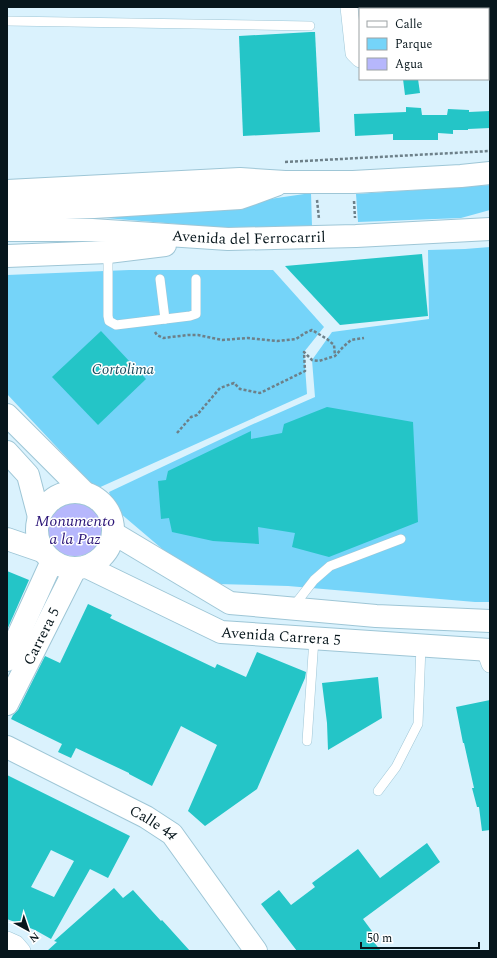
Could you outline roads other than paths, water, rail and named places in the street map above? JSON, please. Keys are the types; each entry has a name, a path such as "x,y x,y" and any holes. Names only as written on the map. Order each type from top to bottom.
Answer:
{"main road":[{"path":"7,191 240,179 285,182 353,182 490,173"},
{"path":"7,210 94,207 240,198 285,182"},
{"name":"Avenida del Ferrocarril","path":"7,230 92,230 228,239 356,236 490,229"},
{"path":"7,256 108,252 187,243 199,237"},
{"path":"7,415 85,493 97,499 106,507 112,519 113,533 111,544 105,554 96,562 81,568 63,567 47,556 7,539"},
{"path":"7,452 28,475 39,517"},
{"path":"47,556 38,540 36,529 42,510 55,497 65,493 85,493"},
{"name":"Avenida Carrera 5","path":"113,533 230,603 376,616 490,621"},
{"name":"Carrera 5","path":"7,660 47,556"},
{"name":"Avenida Carrera 5","path":"81,568 221,632 421,646 488,655"},
{"name":"Carrera 5","path":"7,704 81,568"},
{"name":"Calle 44","path":"7,747 146,817 172,834 256,951"}],"street":[{"path":"349,7 357,56"},
{"path":"7,940 16,944 22,951"}],"lane":[{"path":"7,21 310,26"},
{"path":"108,252 108,316 109,321 116,326 196,314 196,279"},
{"path":"160,279 165,319"},
{"path":"293,608 314,580 330,566 401,539"},
{"path":"307,741 314,639"},
{"path":"378,791 396,767 418,724 421,646"}],"water":[{"name":"Monumento a la Paz","path":"74,502 86,504 96,511 102,520 103,526 102,537 97,545 92,551 82,556 65,555 55,548 48,536 48,522 54,510 59,505"}],"park label":[{"name":"Cortolima","path":"123,369"}]}
